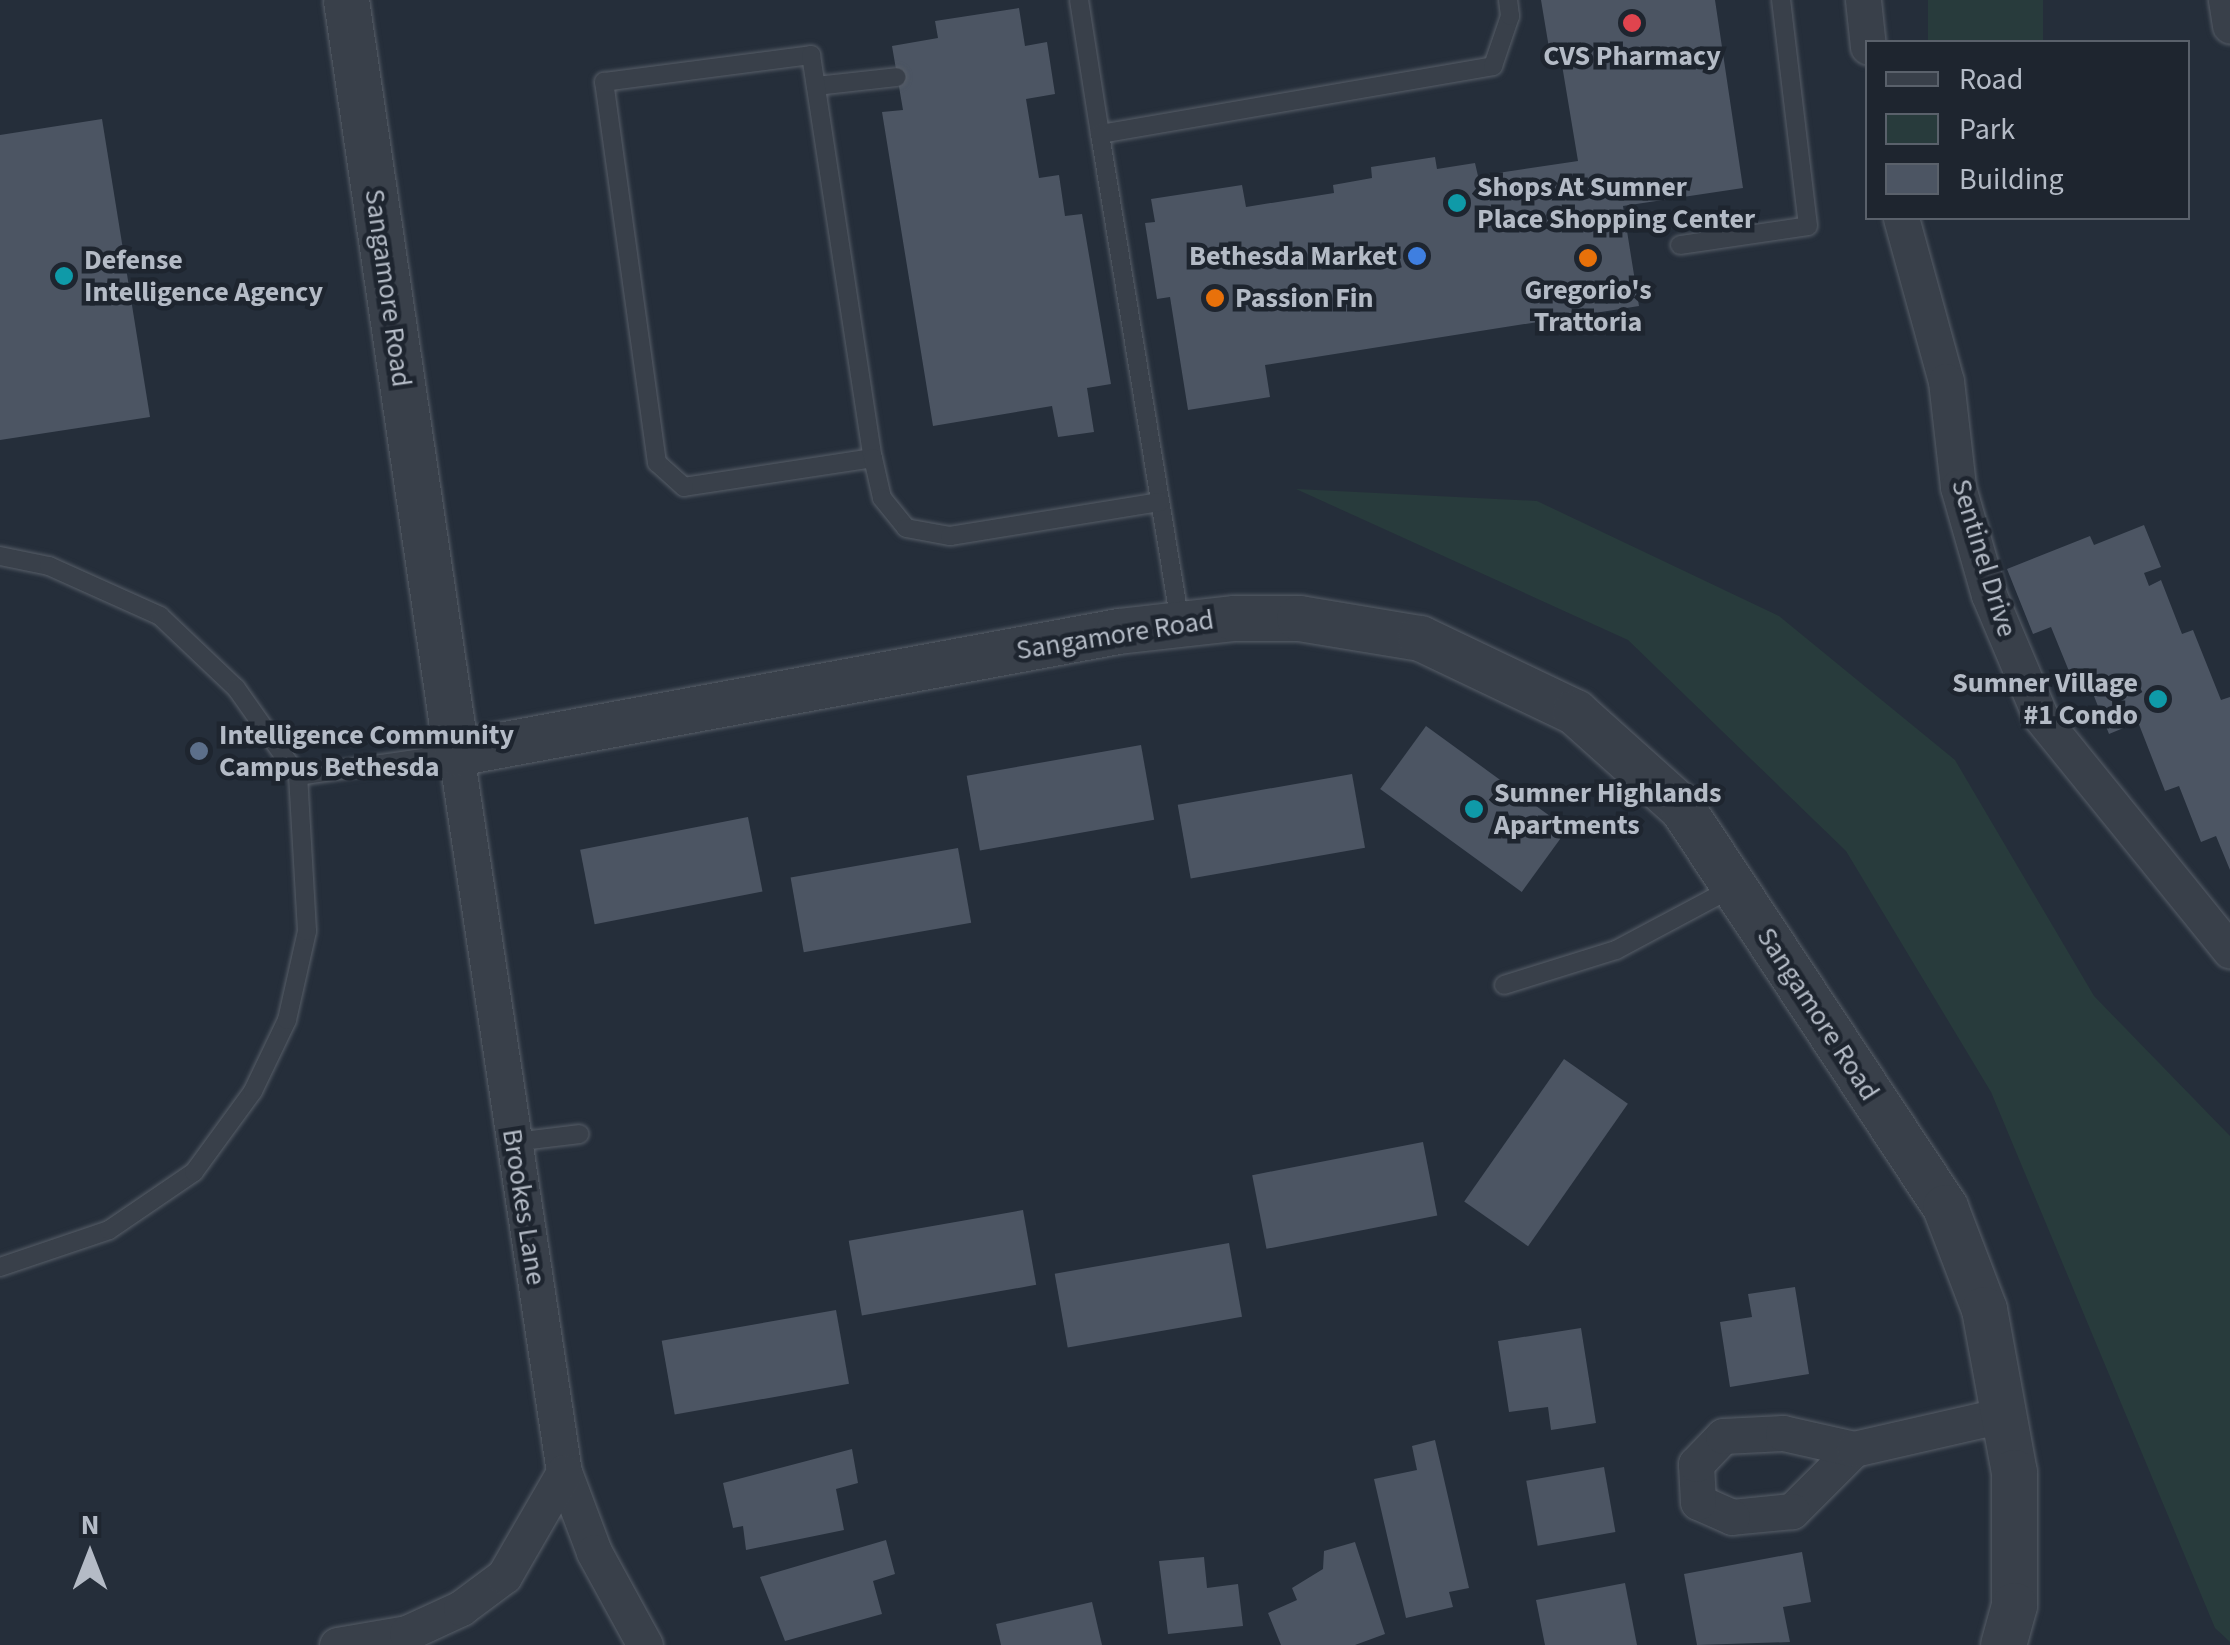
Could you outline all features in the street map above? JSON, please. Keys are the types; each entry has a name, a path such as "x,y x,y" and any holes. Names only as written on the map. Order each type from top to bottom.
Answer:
{"street":[{"name":"Sangamore Road","path":"346,0 456,753 1180,622 1300,618 1420,638 1575,712 1682,808 1945,1207 1984,1309 2014,1472 2014,1604 2003,1645"},
{"path":"1863,0 1867,40"},
{"path":"2226,0 2230,26"},
{"name":"Sentinel Drive","path":"1902,220 1946,381 1968,523 1989,595 2040,716 2230,952"},
{"name":"Brookes Lane","path":"456,753 564,1472 594,1552 645,1645"},
{"path":"1854,1449 2003,1415"},
{"path":"336,1645 407,1633 462,1608 504,1576 564,1472"}],"lane":[{"path":"1079,0 1180,622"},
{"path":"1100,134 1494,66 1510,16 1508,0"},
{"path":"1680,245 1808,226 1781,0"},
{"path":"873,458 684,486 657,464 604,82 811,56 873,458 882,498 906,528 950,536 1160,502"},
{"path":"816,86 897,77"},
{"path":"0,556 49,566 160,616 236,688 298,776 307,932 286,1020 253,1091 194,1172 109,1230 0,1267"},
{"path":"298,776 456,753"},
{"path":"1504,985 1616,950 1734,887"},
{"path":"514,1142 580,1134"}],"green space":[{"path":"1928,0 2043,0 2043,40 1928,40"},
{"path":"1296,489 1537,501 1779,616 1955,760 2094,996 2230,1136 2230,1642 2215,1628 1991,1092 1846,851 1628,640"}],"building":[{"name":"Shops At Sumner Place Shopping Center","path":"1541,0 1715,0 1743,188 1623,206 1639,306 1265,365 1270,397 1188,410 1170,297 1157,299 1145,223 1155,222 1151,199 1242,185 1246,207 1334,193 1333,185 1372,178 1371,167 1435,157 1437,169 1475,163 1478,176 1578,161 1562,65 1552,66"},
{"path":"1019,8 1025,46 1047,42 1055,94 1026,99 1039,178 1059,175 1065,216 1082,214 1111,384 1087,388 1094,432 1058,437 1052,406 933,426 882,112 903,110 892,46 938,38 935,21"},
{"name":"Defense Intelligence Agency","path":"102,119 150,417 0,440 0,135"},
{"name":"Sumner Village #1 Condo","path":"2144,525 2161,567 2144,573 2149,586 2161,580 2182,634 2193,630 2221,700 2230,697 2230,870 2216,836 2201,842 2179,786 2165,791 2138,722 2109,734 2086,676 2073,681 2051,627 2033,634 2007,569 2090,536 2094,545"},
{"name":"Sumner Highlands Apartments","path":"1426,726 1568,829 1522,892 1380,789"},
{"path":"1141,745 1154,820 980,851 967,776"},
{"path":"1352,774 1365,848 1191,879 1178,805"},
{"path":"748,817 763,892 595,924 580,850"},
{"path":"958,848 971,923 804,952 791,878"},
{"path":"1564,1059 1628,1104 1528,1246 1464,1202"},
{"path":"1423,1142 1437,1216 1267,1249 1252,1175"},
{"path":"1023,1210 1036,1285 862,1316 849,1241"},
{"path":"1229,1243 1242,1317 1068,1348 1055,1274"},
{"path":"1795,1287 1809,1374 1730,1387 1720,1322 1752,1317 1748,1294"},
{"path":"836,1310 849,1384 675,1415 662,1341"},
{"path":"1581,1328 1596,1423 1551,1430 1548,1407 1509,1412 1498,1341"},
{"path":"1435,1440 1469,1588 1449,1592 1453,1607 1406,1618 1374,1479 1417,1470 1412,1446"},
{"path":"852,1449 858,1483 836,1489 844,1530 746,1550 743,1526 733,1528 723,1483"},
{"path":"1604,1467 1615,1532 1538,1546 1526,1481"},
{"path":"886,1540 895,1574 873,1581 882,1614 785,1641 760,1577"},
{"path":"1355,1542 1385,1634 1355,1645 1281,1645 1268,1613 1297,1600 1292,1588 1323,1569 1324,1551"},
{"path":"1802,1552 1811,1602 1783,1607 1790,1642 1697,1645 1684,1574"},
{"path":"1204,1557 1207,1588 1238,1584 1243,1626 1168,1634 1159,1561"},
{"path":"1625,1583 1637,1645 1545,1645 1536,1600"},
{"path":"1092,1602 1102,1645 1001,1645 996,1624"}],"place":[{"name":"CVS Pharmacy","path":"1632,23"},
{"name":"Shops At Sumner Place Shopping Center","path":"1457,203"},
{"name":"Bethesda Market","path":"1417,256"},
{"name":"Gregorio's Trattoria","path":"1588,258"},
{"name":"Defense Intelligence Agency","path":"64,276"},
{"name":"Passion Fin","path":"1215,298"},
{"name":"Sumner Village #1 Condo","path":"2158,699"},
{"name":"Intelligence Community Campus Bethesda","path":"199,751"},
{"name":"Sumner Highlands Apartments","path":"1474,809"}]}
